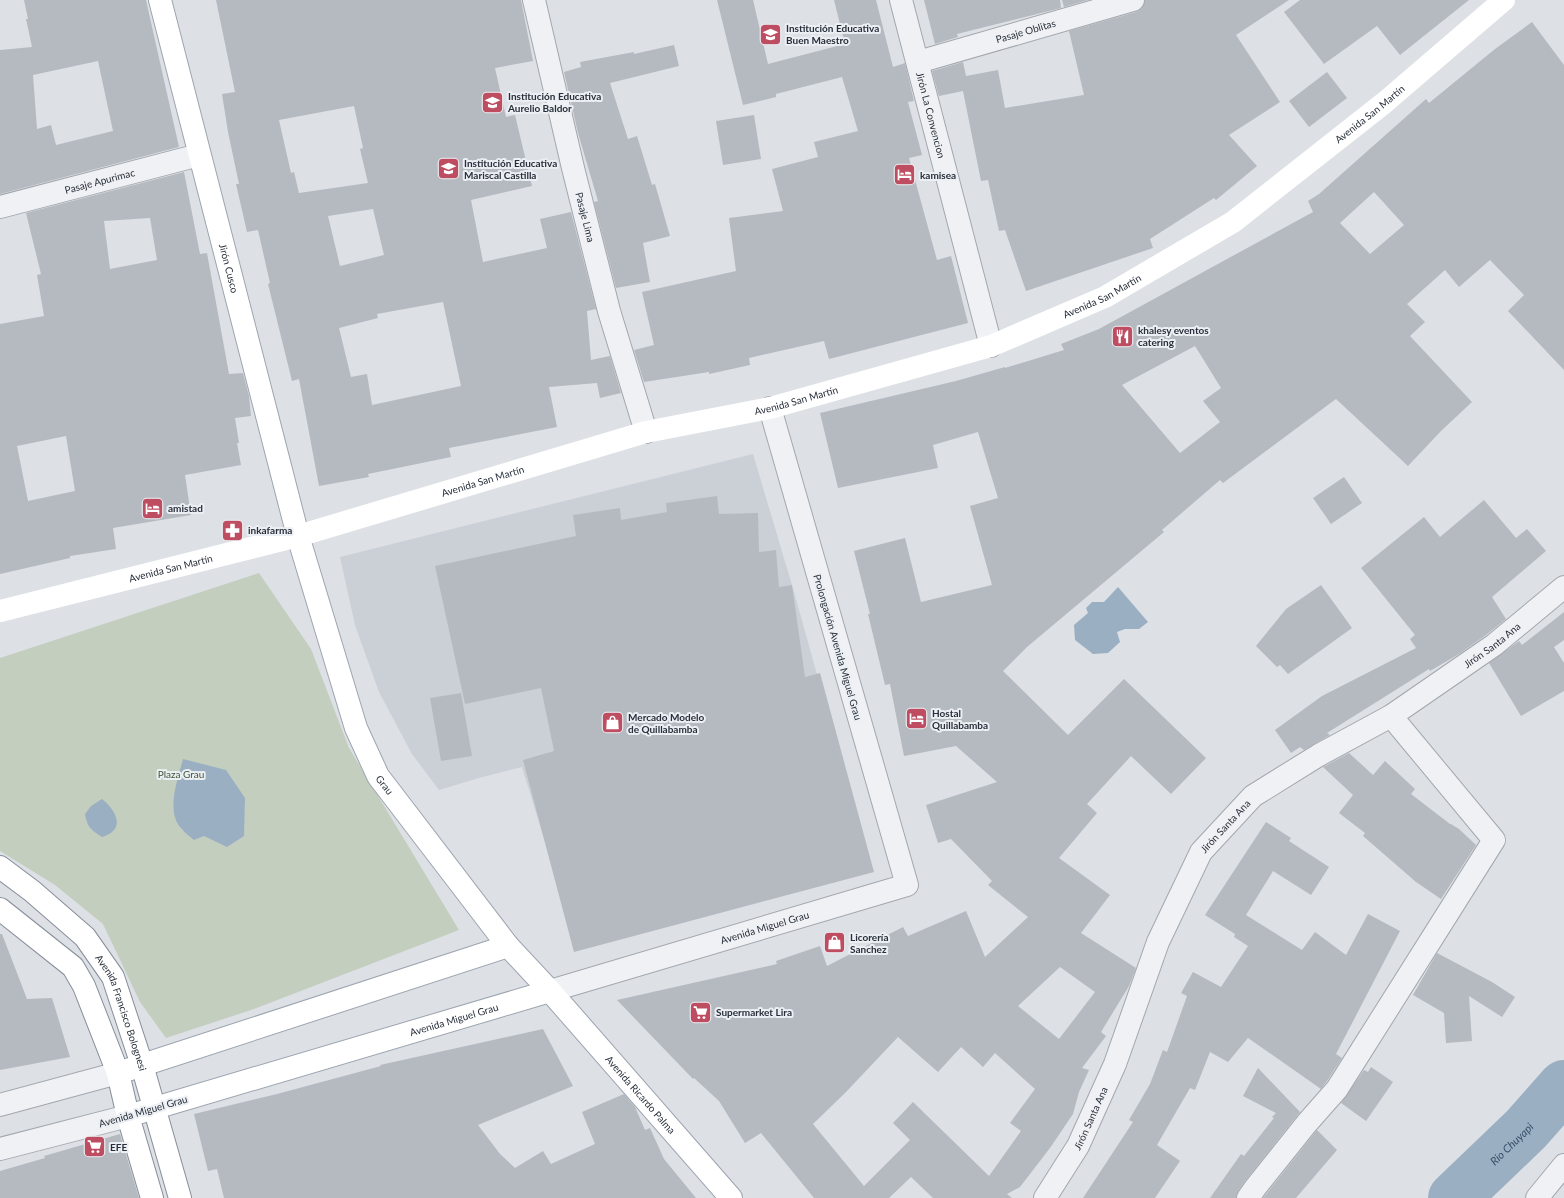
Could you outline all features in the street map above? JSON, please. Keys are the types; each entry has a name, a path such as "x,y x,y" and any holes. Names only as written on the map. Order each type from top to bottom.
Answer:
{"main road":[{"name":"Jirón Cusco","path":"160,0 298,536"},
{"name":"Avenida San Martín","path":"0,611 298,536 646,432 770,408 992,346 1105,297 1233,222 1384,103 1504,0"},
{"name":"Grau","path":"298,536 356,728 378,776 508,946 550,991"},
{"name":"Avenida Francisco Bolognesi","path":"0,867 32,891 85,937 113,977 142,1065 153,1108 180,1198"},
{"path":"0,909 73,967 84,986 118,1073 128,1116 152,1198"},
{"path":"118,1073 508,946"},
{"name":"Avenida Miguel Grau","path":"128,1116 550,991"},
{"name":"Avenida Ricardo Palma","path":"550,991 731,1198"}],"street":[{"name":"Pasaje Lima","path":"534,0 573,168 609,311 646,432"},
{"name":"Jirón La Convencion","path":"901,0 992,346"},
{"name":"Pasaje Oblitas","path":"918,62 1133,0"},
{"name":"Pasaje Apurimac","path":"0,207 199,155"},
{"name":"Prolongación Avenida Miguel Grau","path":"770,408 907,885"},
{"name":"Jirón Santa Ana","path":"1045,1198 1078,1146 1115,1064 1158,942 1201,852 1253,796 1319,755 1391,716 1494,645 1564,587"},
{"path":"1248,1198 1288,1147 1337,1089 1494,840 1391,716"},
{"name":"Avenida Miguel Grau","path":"550,991 907,885"},
{"path":"0,1105 118,1073"},
{"name":"Avenida Miguel Grau","path":"0,1149 128,1116"},
{"path":"1537,1198 1564,1165"}],"shaded area":[{"name":"Mercado Modelo de Quillabamba","path":"753,454 792,585 872,871 577,947 522,767 439,790 412,754 379,692 355,625 340,557"}],"green space":[{"name":"Plaza Grau","path":"259,573 311,649 349,748 459,930 254,1009 166,1038 140,1002 103,924 55,885 0,851 0,658"}],"water":[{"path":"1118,587 1148,622 1139,629 1125,629 1117,632 1120,642 1108,653 1093,654 1075,640 1074,625 1088,613 1086,608 1092,602 1104,602"},
{"path":"183,759 226,770 245,798 244,836 227,847 204,836 194,840 180,827 176,820 173,803 174,794"},
{"path":"102,799 115,814 117,825 110,834 102,837 90,828 85,814 91,806"}],"building":[{"path":"24,0 146,0 179,147 0,194 0,50 32,47 26,19 28,19","holes":["98,61 113,131 56,145 51,125 37,129 33,75"]},
{"path":"216,0 521,0 533,61 495,68 506,117 515,115 532,186 471,200 483,262 547,248 540,219 571,212 596,309 587,311 591,360 610,356 621,393 600,398 597,383 549,387 557,427 449,448 451,457 368,474 369,477 319,486 299,379 292,381 268,284 270,283 258,230 247,232 236,184 239,184 222,94 235,92","holes":["354,106 363,148 360,149 368,183 299,193 294,172 291,173 279,120","373,209 384,255 340,266 328,216","443,302 461,386 372,405 367,374 351,377 339,328 378,318 377,314"]},
{"path":"717,0 753,0 768,64 845,44 834,0 876,0 893,67 905,63 914,101 908,102 922,155 909,158 937,260 951,256 968,323 829,359 824,341 749,358 750,365 709,374 709,372 644,382 634,350 654,345 642,292 736,271 729,218 783,211 772,169 818,157 814,142 858,131 842,77 776,94 776,97 743,105"},
{"path":"924,0 1060,0 1061,8 957,34 958,37 935,44"},
{"path":"1062,0 1088,0 1064,7"},
{"path":"1145,0 1289,0 1236,35 1280,102 1229,135 1257,166 1216,200 1214,198 1150,239 1153,248 1026,291 1005,230 999,231 988,180 981,181 963,91 939,96 932,71 963,62 966,76 998,70 1005,108 1084,95 1069,31 1136,12 1142,8"},
{"path":"1300,0 1469,0 1400,55 1377,26 1324,64 1284,12"},
{"path":"1532,22 1564,65 1564,370 1508,311 1524,295 1490,260 1459,287 1445,270 1407,304 1425,322 1410,336 1472,402 1441,431 1408,466 1336,399 1223,483 1220,480 1162,530 1164,532 1027,647 1003,671 1068,735 1124,679 1206,758 1171,794 1131,756 1087,804 1097,813 1059,858 1110,895 1081,933 1136,968 1129,986 1101,1032 1106,1036 1082,1068 1089,1070 1079,1092 1073,1114 1050,1148 1020,1187 1007,1194 1012,1198 933,1198 911,1177 889,1198 814,1198 761,1133 745,1143 719,1101 694,1078 693,1079 617,1000 777,964 776,961 820,946 827,966 903,927 908,936 966,911 985,957 1028,917 988,885 992,881 951,839 938,843 926,805 997,782 956,746 904,756 890,684 885,685 868,614 870,614 854,551 905,538 921,602 992,585 970,506 998,498 978,432 933,445 938,468 838,488 820,413 956,381 1064,350 1061,344 1099,329 1313,212 1308,201 1319,194 1426,99 1429,103 1495,49","holes":["1374,192 1404,225 1370,254 1340,223","1195,346 1221,388 1203,401 1220,422 1180,453 1122,385","1060,967 1095,992 1059,1039 1018,1006","898,1037 938,1072 961,1047 983,1067 995,1053 1035,1089 1010,1123 1021,1131 989,1176 913,1102 893,1123 910,1140 864,1186 813,1124 846,1092"]},
{"path":"674,45 679,66 610,83 628,139 637,136 652,185 655,184 670,236 643,243 650,282 616,288 594,202 598,201 578,133 564,72 581,67 580,62 634,52 634,54"},
{"path":"1327,72 1347,98 1309,127 1289,101"},
{"path":"754,115 761,159 723,165 716,121"},
{"path":"184,172 200,254 207,253 229,374 243,373 249,396 251,416 235,418 241,465 185,475 191,515 113,528 116,549 70,556 70,558 0,574 0,324 44,316 37,275 41,274 26,213","holes":["150,218 157,260 110,269 104,221","66,436 75,491 28,501 17,446"]},
{"path":"1344,477 1362,503 1331,524 1313,498"},
{"name":"Mercado Modelo de Quillabamba","path":"717,496 719,514 758,513 759,552 776,550 779,587 792,585 805,677 820,673 874,872 574,952 523,760 554,751 541,688 465,704 435,566 576,536 573,515 620,508 621,520 667,512 666,503"},
{"path":"1484,500 1516,538 1527,529 1546,551 1492,597 1506,619 1459,654 1430,671 1429,669 1327,733 1330,735 1304,750 1300,747 1291,753 1275,730 1322,696 1416,648 1410,639 1415,635 1361,568 1424,517 1440,537"},
{"path":"1321,585 1352,628 1288,674 1280,665 1277,667 1256,646 1286,609"},
{"path":"1564,612 1564,640 1554,647 1564,663 1564,691 1521,716 1489,663 1519,641 1522,645"},
{"path":"461,693 472,756 441,761 430,698"},
{"path":"1349,753 1373,775 1385,761 1415,789 1411,794 1450,824 1459,829 1476,845 1441,899 1416,882 1363,836 1365,833 1339,813 1353,795 1323,767"},
{"path":"1266,822 1291,838 1289,841 1329,867 1311,895 1273,871 1246,915 1302,950 1315,932 1346,955 1368,914 1400,931 1336,1054 1342,1058 1321,1089 1248,1038 1228,1062 1210,1052 1195,1090 1190,1088 1157,1145 1180,1161 1155,1198 1083,1198 1133,1122 1129,1120 1150,1084 1163,1050 1167,1052 1187,996 1181,993 1193,972 1221,987 1248,946 1234,937 1235,934 1205,915"},
{"path":"0,934 2,934 27,999 52,998 70,1057 0,1070"},
{"path":"1437,953 1492,982 1515,997 1502,1017 1469,996 1472,1041 1446,1043 1444,1013 1413,995"},
{"path":"543,1029 573,1086 478,1125 500,1154 515,1168 543,1151 551,1164 595,1144 582,1112 624,1094 635,1107 645,1130 650,1128 664,1159 696,1198 224,1198 217,1169 208,1171 194,1114 277,1094 381,1066 380,1065"},
{"path":"1371,1067 1393,1082 1366,1121 1341,1103 1364,1070 1368,1072"},
{"path":"1258,1068 1300,1112 1245,1181 1238,1191 1236,1198 1210,1198 1241,1154 1244,1156 1274,1118 1272,1117 1276,1113 1243,1096"},
{"path":"1317,1130 1337,1150 1296,1198 1263,1198"},
{"path":"120,1134 139,1198 0,1198 0,1171 45,1158 44,1156"}],"waterway":[{"name":"Rio Chuyapi","path":"1454,1198 1526,1129 1564,1086"}],"place":[{"name":"Institución Educativa Buen Maestro","path":"771,34"},
{"name":"Institución Educativa Aurelio Baldor","path":"492,102"},
{"name":"Institución Educativa Mariscal Castilla","path":"449,169"},
{"name":"kamisea","path":"905,175"},
{"name":"khalesy eventos catering","path":"1122,336"},
{"name":"amistad","path":"153,508"},
{"name":"inkafarma","path":"232,530"},
{"name":"Hostal Quillabamba","path":"917,719"},
{"name":"Mercado Modelo de Quillabamba","path":"613,723"},
{"name":"Licorería Sanchez","path":"834,943"},
{"name":"Supermarket Lira","path":"701,1012"},
{"name":"EFE","path":"94,1147"}]}
